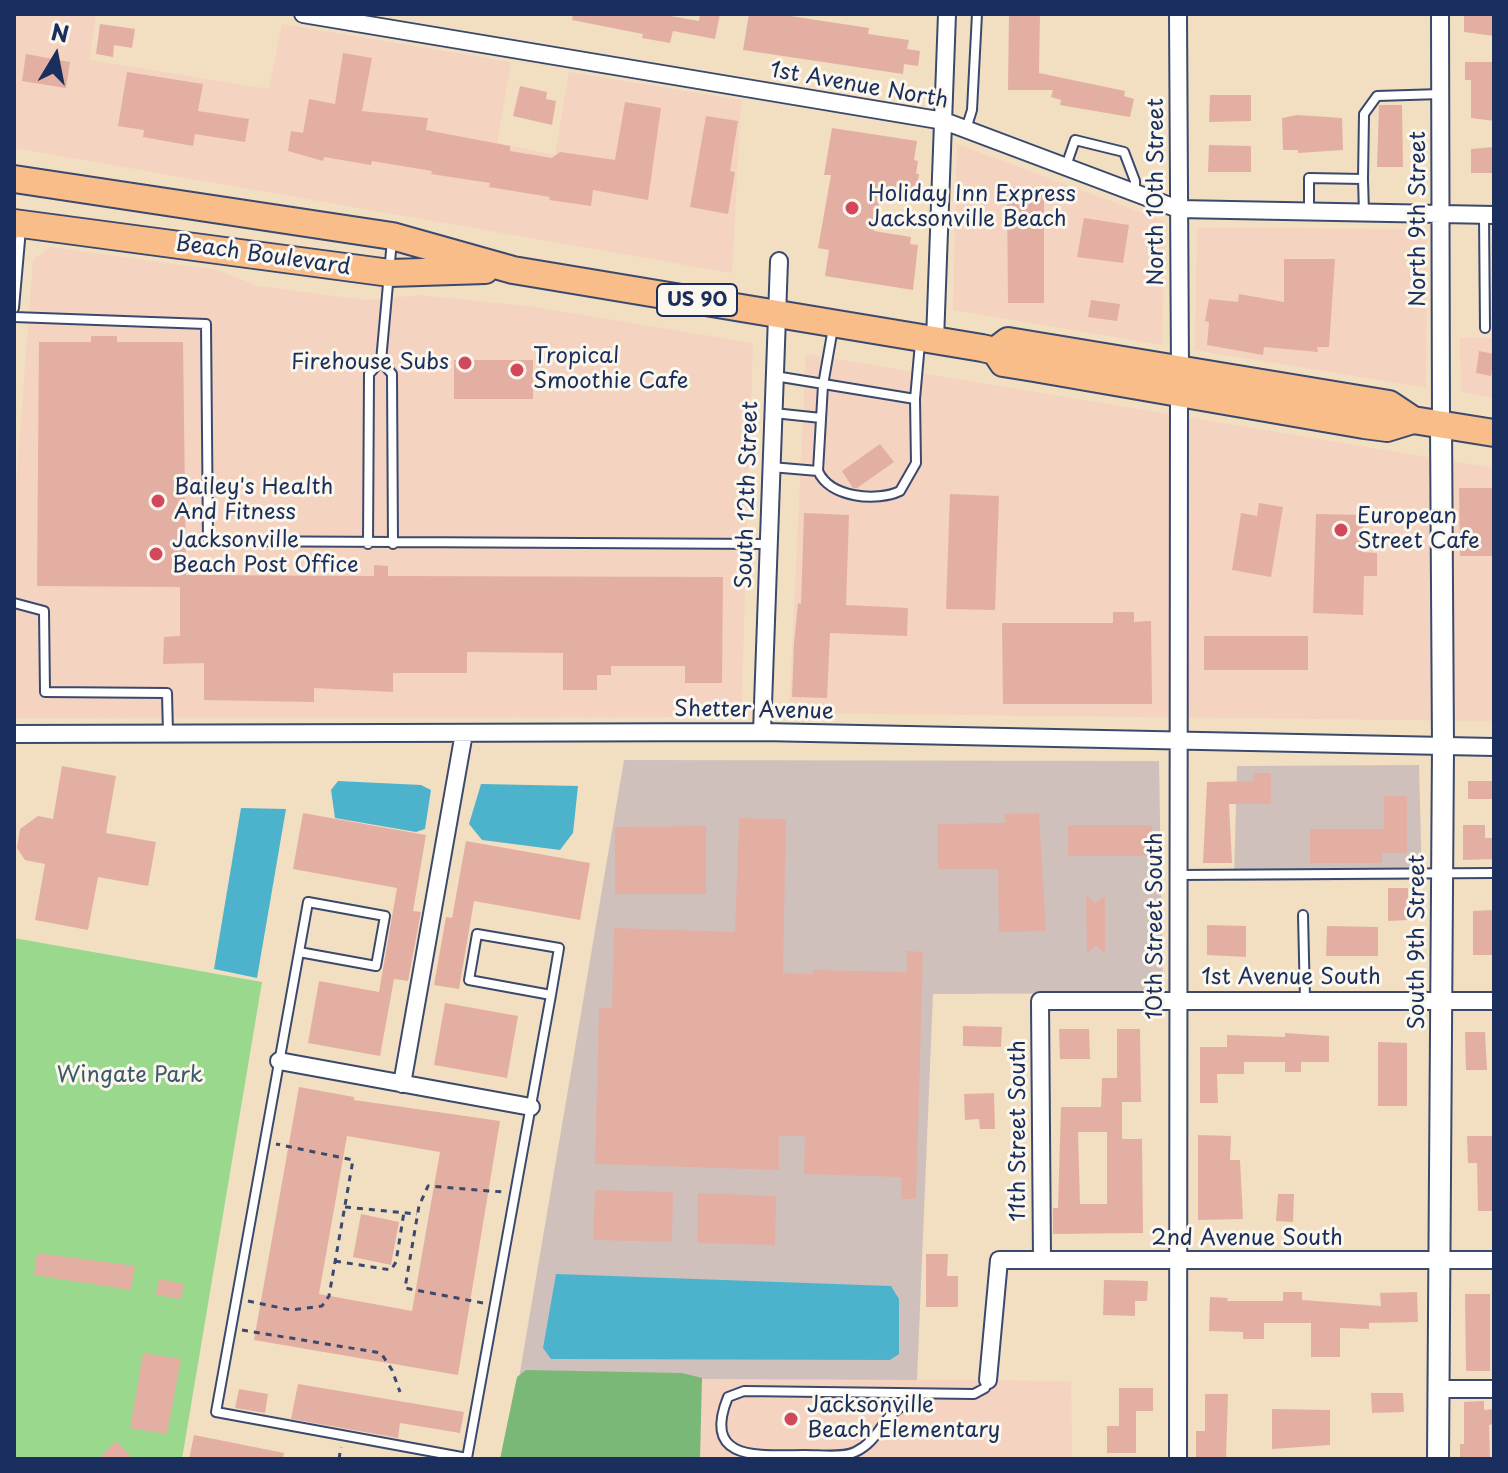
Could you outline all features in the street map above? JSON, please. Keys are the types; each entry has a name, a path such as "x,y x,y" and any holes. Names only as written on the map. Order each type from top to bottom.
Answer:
{"highway":[{"name":"US 90","path":"14,179 392,236 513,270 995,351 1003,363 1099,379 1179,382"},
{"name":"Beach Boulevard","path":"18,223 390,273 513,270"},
{"name":"US 90","path":"995,351 1008,341 1387,428 1413,420"},
{"name":"US 90","path":"1179,382 1182,387 1199,383 1249,390 1260,384 1389,404 1413,420 1494,433"}],"street":[{"name":"1st Avenue North","path":"303,14 944,121 1178,209 1489,215"},
{"path":"928,339 944,121 947,14"},
{"name":"North 10th Street","path":"1178,14 1179,382"},
{"name":"North 9th Street","path":"1440,14 1441,425"},
{"name":"South 12th Street","path":"762,732 779,261"},
{"name":"10th Street South","path":"1178,1459 1179,382"},
{"name":"South 9th Street","path":"1438,1459 1443,747 1441,425"},
{"name":"Shetter Avenue","path":"14,734 762,732 1494,747"},
{"path":"402,1084 464,733"},
{"name":"1st Avenue South","path":"1040,1001 1494,1001"},
{"name":"11th Street South","path":"1040,1001 1042,1260"},
{"path":"279,1061 531,1107"},
{"name":"2nd Avenue South","path":"988,1380 999,1260 1494,1260"},
{"path":"1438,1389 1494,1389"}],"lane":[{"path":"966,129 972,110 977,14"},
{"path":"1364,213 1364,114 1377,96 1441,94"},
{"path":"1066,167 1075,140 1124,152 1135,181 1135,193"},
{"path":"1309,212 1309,178 1363,179"},
{"path":"1485,328 1489,215"},
{"path":"14,308 18,223"},
{"path":"368,544 369,374 381,361 392,236"},
{"path":"14,317 206,324 208,541 769,544"},
{"path":"834,323 823,385 818,471 826,482 854,494 879,497 900,491 916,463 915,399 928,339"},
{"path":"381,361 392,374 393,544"},
{"path":"774,376 915,399"},
{"path":"773,413 821,418"},
{"path":"771,467 818,471"},
{"path":"14,603 44,611 45,692 167,693 168,734"},
{"path":"1178,875 1490,873 1494,884"},
{"path":"299,952 376,966 385,916 308,902 216,1412 467,1458 531,1107 551,995 559,948 477,934 469,980 551,995"},
{"path":"1303,915 1305,1000"},
{"path":"919,1395 891,1415 871,1442 852,1454 751,1455 730,1447 721,1434 722,1413 728,1397 744,1391 974,1394 985,1388 988,1380"}],"path":[{"path":"236,1299 291,1310 322,1306 329,1296 345,1207 353,1160 264,1141"},
{"path":"495,1306 405,1288 417,1214 428,1186 515,1193"},
{"path":"345,1207 417,1214"},
{"path":"335,1261 391,1270 396,1262 404,1212"},
{"path":"231,1328 381,1353 392,1370 400,1392"}],"shaded area":[{"path":"14,14 96,14 89,60 269,89 282,24 511,62 497,143 555,155 569,72 741,100 732,273 14,148"},
{"path":"957,144 1164,221 1162,345 953,310"},
{"path":"1197,228 1427,229 1426,388 1195,350"},
{"path":"50,247 218,270 258,286 366,300 420,295 535,307 753,343 741,717 14,718 14,515 33,260"},
{"path":"1460,338 1494,338 1494,398 1461,392"},
{"path":"806,354 1494,468 1494,721 789,713"},
{"path":"624,760 1159,761 1163,993 933,994 917,1380 519,1378"},
{"path":"1419,765 1422,880 1234,881 1237,766"},
{"name":"Jacksonville Beach Elementary","path":"702,1378 1071,1381 1072,1457 1131,1459 504,1459"}],"green space":[{"name":"Wingate Park","path":"14,938 262,982 182,1459 14,1459"},
{"path":"526,1370 682,1373 702,1378 700,1459 500,1459 517,1377"}],"water":[{"path":"338,781 421,785 431,790 425,829 416,832 335,818 331,790"},
{"path":"481,784 578,786 573,833 560,850 482,840 469,824"},
{"path":"241,808 286,809 257,978 214,969"},
{"path":"556,1274 891,1286 899,1299 899,1354 890,1360 551,1359 543,1348"}],"building":[{"path":"573,14 659,14 699,21 700,14 720,14 715,39 673,31 670,43 642,38 643,34 572,20"},
{"path":"749,14 777,14 869,28 868,34 909,40 907,49 920,51 918,66 904,64 903,74 743,50"},
{"path":"1009,14 1040,14 1039,73 1125,91 1124,96 1134,99 1130,117 1060,105 1061,100 1051,97 1053,90 1008,90"},
{"path":"1464,14 1494,14 1494,36 1464,32"},
{"path":"100,24 135,29 132,48 114,45 113,57 96,54"},
{"path":"343,53 372,58 362,111 428,118 426,130 510,146 510,151 552,158 560,152 615,160 625,102 661,108 648,200 593,190 591,206 489,187 490,183 431,174 432,171 372,161 371,165 324,157 323,161 288,151 291,131 303,133 309,99 335,104"},
{"path":"26,54 70,62 66,88 22,81"},
{"path":"1465,62 1493,62 1494,121 1471,118 1471,80 1465,80"},
{"path":"127,72 203,84 198,111 249,119 245,142 195,134 193,146 143,137 144,130 118,126"},
{"path":"520,86 547,92 546,99 556,101 552,125 513,116"},
{"path":"1210,95 1251,95 1251,121 1209,122"},
{"path":"1379,105 1402,105 1403,167 1377,167"},
{"path":"1297,115 1342,118 1343,150 1298,153 1298,150 1283,150 1282,118"},
{"path":"706,116 738,121 730,171 735,172 728,214 690,207"},
{"name":"Holiday Inn Express Jacksonville Beach","path":"832,128 917,141 914,160 918,161 916,174 919,174 916,193 882,186 874,231 911,237 910,244 918,245 913,290 825,276 829,250 818,248 831,175 824,175"},
{"path":"1209,145 1251,146 1251,172 1208,172"},
{"path":"1494,147 1494,173 1471,173 1471,149"},
{"path":"1007,187 1040,187 1040,193 1044,193 1044,303 1008,303"},
{"path":"1084,218 1129,225 1123,263 1077,257"},
{"path":"1284,259 1335,259 1329,347 1317,347 1318,352 1264,347 1263,355 1207,345 1209,322 1205,321 1209,299 1238,302 1239,294 1284,302"},
{"path":"1091,300 1120,304 1117,321 1088,317"},
{"path":"91,336 117,336 117,342 183,342 186,575 374,576 374,565 388,566 388,576 723,577 722,683 685,683 685,666 611,666 611,675 597,675 597,690 563,690 563,653 467,652 467,673 393,673 393,692 314,688 314,702 204,700 204,663 163,664 164,637 180,636 180,587 37,586 39,342 91,342"},
{"path":"1479,351 1494,354 1491,376 1476,373"},
{"path":"454,360 533,360 533,399 454,399"},
{"path":"880,444 894,462 853,488 842,471"},
{"path":"1459,488 1494,488 1494,556 1460,556"},
{"path":"950,494 999,496 995,610 946,609"},
{"path":"1259,503 1283,507 1271,577 1232,570 1241,513 1257,516"},
{"path":"804,513 849,515 846,605 908,608 907,636 830,633 827,698 792,697 798,603 801,604"},
{"path":"1316,514 1363,515 1362,552 1377,553 1377,576 1364,576 1363,615 1313,613"},
{"path":"1113,612 1134,612 1134,622 1151,621 1152,704 1003,704 1002,623 1113,623"},
{"path":"1204,636 1308,636 1308,670 1204,670"},
{"path":"62,766 116,776 106,833 156,842 148,886 98,877 88,930 35,920 45,864 25,860 17,848 20,829 38,816 53,819"},
{"path":"1253,773 1271,773 1271,804 1229,804 1232,863 1203,863 1207,782 1253,781"},
{"path":"1468,781 1494,781 1494,799 1468,799"},
{"path":"1384,796 1407,796 1407,853 1382,853 1382,863 1310,863 1310,829 1384,829"},
{"path":"303,813 426,835 413,911 421,912 408,981 394,979 380,1056 308,1043 319,981 379,992 397,888 293,869"},
{"path":"1039,813 1046,931 999,932 998,869 938,869 937,824 1005,823 1004,814"},
{"path":"739,818 786,819 783,973 813,974 813,970 907,972 907,951 923,952 916,1199 901,1199 901,1177 804,1174 805,1136 779,1136 779,1170 595,1164 599,1008 612,1008 614,928 735,932"},
{"path":"1068,825 1152,825 1152,856 1068,856"},
{"path":"1463,825 1485,825 1485,838 1494,838 1494,859 1463,860"},
{"path":"706,826 706,894 615,894 615,827"},
{"path":"466,841 590,863 580,920 474,901 459,989 434,985 446,917 452,918"},
{"path":"1388,888 1408,888 1408,920 1388,921"},
{"path":"1086,895 1095,903 1105,896 1105,954 1096,945 1087,954"},
{"path":"1494,910 1494,955 1473,955 1473,911"},
{"path":"1207,925 1246,926 1246,957 1207,955"},
{"path":"1327,926 1378,927 1378,956 1326,956"},
{"path":"445,1003 518,1016 507,1078 434,1065"},
{"path":"963,1026 1002,1027 1001,1047 963,1046"},
{"path":"1059,1029 1089,1029 1090,1059 1060,1059"},
{"path":"1117,1029 1140,1029 1141,1102 1122,1102 1122,1139 1142,1139 1143,1233 1053,1234 1053,1208 1058,1208 1061,1107 1101,1107 1102,1078 1117,1078","holes":["1078,1132 1107,1132 1107,1204 1080,1204"]},
{"path":"1465,1032 1485,1032 1487,1070 1466,1070"},
{"path":"1285,1033 1329,1036 1329,1062 1301,1062 1301,1072 1285,1072 1285,1062 1244,1062 1244,1074 1217,1074 1218,1103 1200,1103 1200,1047 1227,1047 1227,1035 1285,1037"},
{"path":"1378,1042 1407,1043 1407,1106 1378,1106"},
{"path":"299,1087 354,1097 354,1100 500,1121 458,1375 254,1340","holes":["347,1136 440,1152 412,1311 319,1294"]},
{"path":"994,1093 995,1129 980,1129 979,1119 965,1120 964,1094"},
{"path":"1198,1135 1231,1136 1230,1160 1240,1160 1243,1219 1198,1220"},
{"path":"1467,1136 1494,1136 1494,1211 1478,1211 1477,1163 1468,1163"},
{"path":"595,1190 673,1192 672,1242 593,1240"},
{"path":"698,1193 776,1196 775,1245 697,1243"},
{"path":"1278,1194 1294,1194 1293,1222 1276,1221"},
{"path":"361,1214 399,1222 391,1265 353,1257"},
{"path":"37,1253 135,1266 131,1290 34,1275"},
{"path":"926,1254 948,1254 947,1276 958,1276 958,1307 926,1307"},
{"path":"159,1279 184,1284 181,1299 156,1295"},
{"path":"1104,1280 1148,1281 1147,1301 1135,1301 1135,1316 1103,1315"},
{"path":"1283,1292 1302,1292 1302,1300 1381,1306 1380,1293 1417,1292 1418,1322 1369,1323 1369,1329 1340,1328 1340,1357 1311,1357 1311,1323 1264,1323 1264,1339 1243,1339 1243,1332 1209,1331 1210,1297 1228,1298 1227,1301 1283,1301"},
{"path":"1465,1294 1490,1294 1490,1371 1466,1371"},
{"path":"143,1353 181,1359 167,1434 130,1428"},
{"path":"298,1384 464,1412 460,1433 400,1423 398,1438 291,1419"},
{"path":"1119,1388 1153,1388 1153,1411 1136,1411 1136,1453 1107,1453 1107,1426 1119,1426"},
{"path":"239,1389 268,1394 265,1413 235,1408"},
{"path":"1371,1393 1403,1393 1404,1412 1372,1413"},
{"path":"1205,1394 1228,1394 1226,1459 1196,1459 1196,1431 1205,1431"},
{"path":"1484,1401 1484,1410 1493,1409 1493,1424 1489,1425 1490,1459 1460,1459 1460,1444 1464,1444 1464,1402"},
{"path":"1272,1409 1330,1410 1330,1445 1272,1449"},
{"path":"194,1435 284,1453 283,1459 189,1459"},
{"path":"116,1441 133,1459 98,1459"}],"place":[{"name":"Holiday Inn Express Jacksonville Beach","path":"852,208"},
{"name":"Firehouse Subs","path":"465,363"},
{"name":"Tropical Smoothie Cafe","path":"517,370"},
{"name":"Bailey's Health And Fitness","path":"158,501"},
{"name":"European Street Cafe","path":"1341,530"},
{"name":"Jacksonville Beach Post Office","path":"156,554"},
{"name":"Jacksonville Beach Elementary","path":"791,1419"}]}
